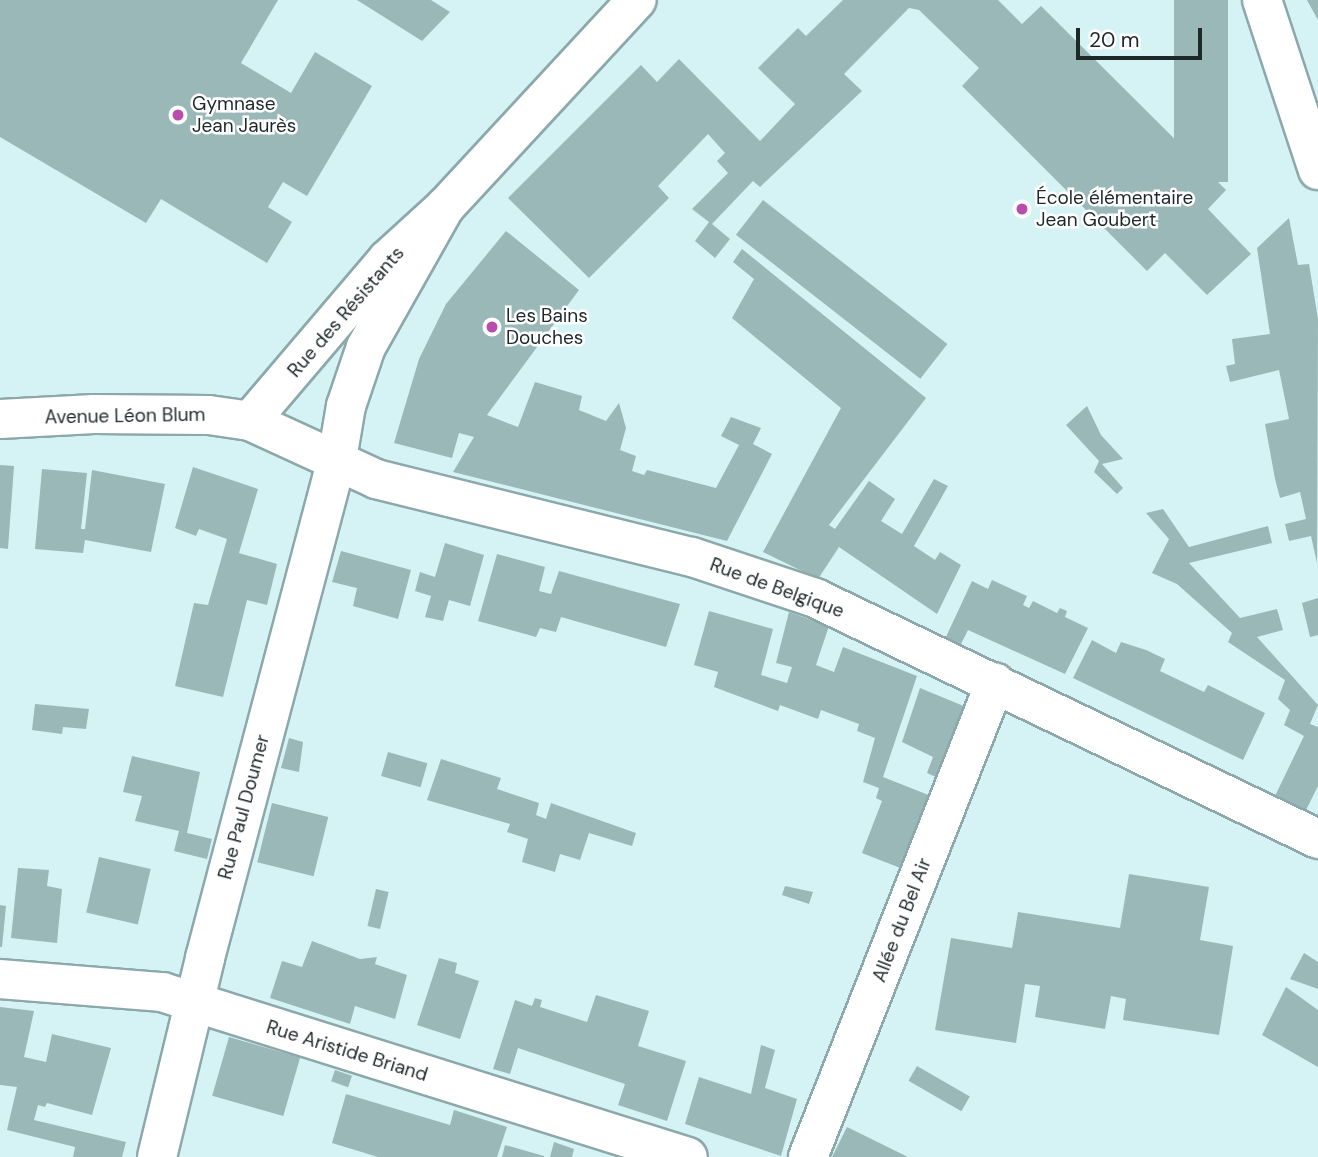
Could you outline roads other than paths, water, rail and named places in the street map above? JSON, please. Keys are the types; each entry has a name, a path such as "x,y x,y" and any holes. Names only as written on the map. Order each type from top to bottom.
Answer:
{"street":[{"name":"Rue des Résistants","path":"250,421 388,259 446,207 637,0"},
{"path":"1262,0 1318,170"},
{"name":"Rue des Résistants","path":"337,459 345,406 366,347 446,207"},
{"name":"Avenue Léon Blum","path":"0,419 120,414 209,415 250,421"},
{"name":"Rue de Belgique","path":"250,421 376,479 692,557 815,598 1318,839"},
{"name":"Rue Paul Doumer","path":"157,1157 194,1002 337,459"},
{"name":"Allée du Bel Air","path":"808,1157 995,683"},
{"name":"Rue Aristide Briand","path":"0,979 162,992 688,1157"}],"place":[{"name":"Gymnase Jean Jaurès","path":"178,115"},
{"name":"École élémentaire Jean Goubert","path":"1022,209"},
{"name":"Les Bains Douches","path":"492,327"}]}
